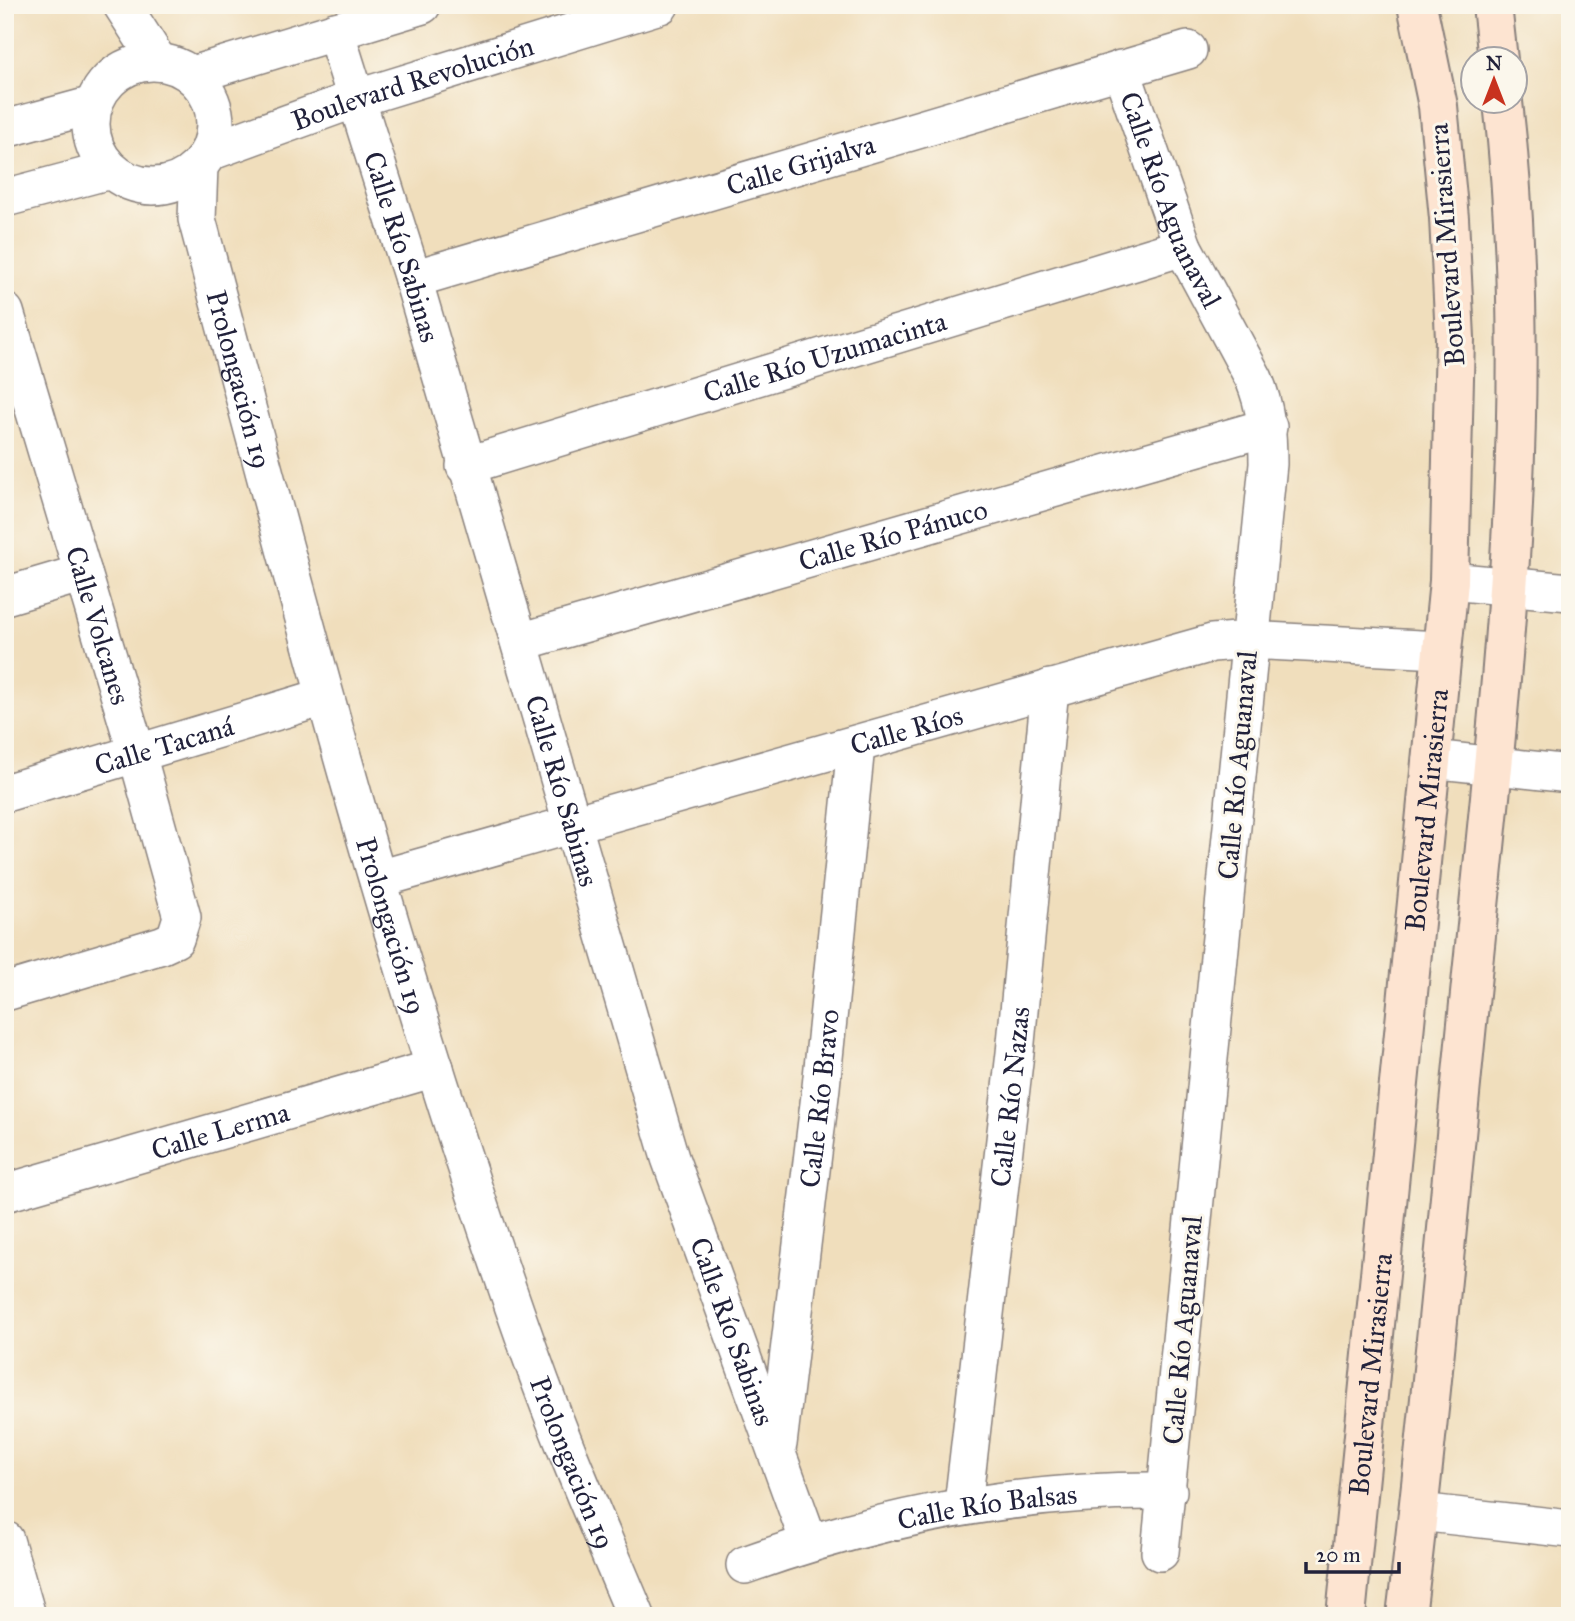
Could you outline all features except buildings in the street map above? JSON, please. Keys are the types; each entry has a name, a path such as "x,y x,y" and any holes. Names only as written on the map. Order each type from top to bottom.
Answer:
{"main road":[{"name":"Boulevard Mirasierra","path":"1346,1616 1440,649 1449,580 1455,338 1449,218 1438,106 1417,5"},
{"path":"1492,5 1496,46"},
{"path":"1406,1616 1419,1511 1510,586 1519,343 1517,244 1504,116"}],"street":[{"path":"192,75 422,5"},
{"name":"Boulevard Revolución","path":"204,159 355,99 660,5"},
{"path":"123,8 158,61"},
{"path":"116,74 123,8"},
{"name":"Calle Río Sabinas","path":"335,31 413,279 670,1158 809,1542"},
{"name":"Calle Grijalva","path":"413,279 1188,50"},
{"path":"158,61 176,66 192,75 206,90 214,110 215,131 204,159 169,184 151,186 136,184 110,170 92,140 90,122 93,105 102,88 116,74 136,64 158,61"},
{"name":"Calle Río Aguanaval","path":"1121,69 1183,247 1254,379 1264,402 1268,427 1268,464 1248,640 1168,1491 1160,1552"},
{"path":"5,129 93,105"},
{"name":"Prolongación 19","path":"204,159 197,219 324,697 435,1068 532,1360 636,1616"},
{"path":"5,198 110,170"},
{"path":"151,186 197,219"},
{"name":"Calle Río Uzumacinta","path":"466,466 1183,247"},
{"name":"Calle Volcanes","path":"5,312 18,398 83,573 182,917 174,939 137,954 5,992"},
{"name":"Calle Río Pánuco","path":"520,642 1268,427"},
{"path":"5,596 83,573"},
{"path":"1449,580 1570,592"},
{"name":"Calle Ríos","path":"379,879 856,746 1183,649 1248,640 1440,649"},
{"name":"Calle Río Nazas","path":"963,1505 1015,1053 1050,688"},
{"name":"Calle Tacaná","path":"5,793 324,697"},
{"name":"Calle Río Bravo","path":"777,1450 821,1087 856,746"},
{"path":"1431,759 1570,774"},
{"name":"Calle Lerma","path":"5,1193 435,1068"},
{"name":"Calle Río Balsas","path":"745,1565 809,1542 963,1505 1111,1490 1168,1491"},
{"path":"1419,1511 1570,1529"},
{"path":"5,1539 27,1616"}]}
